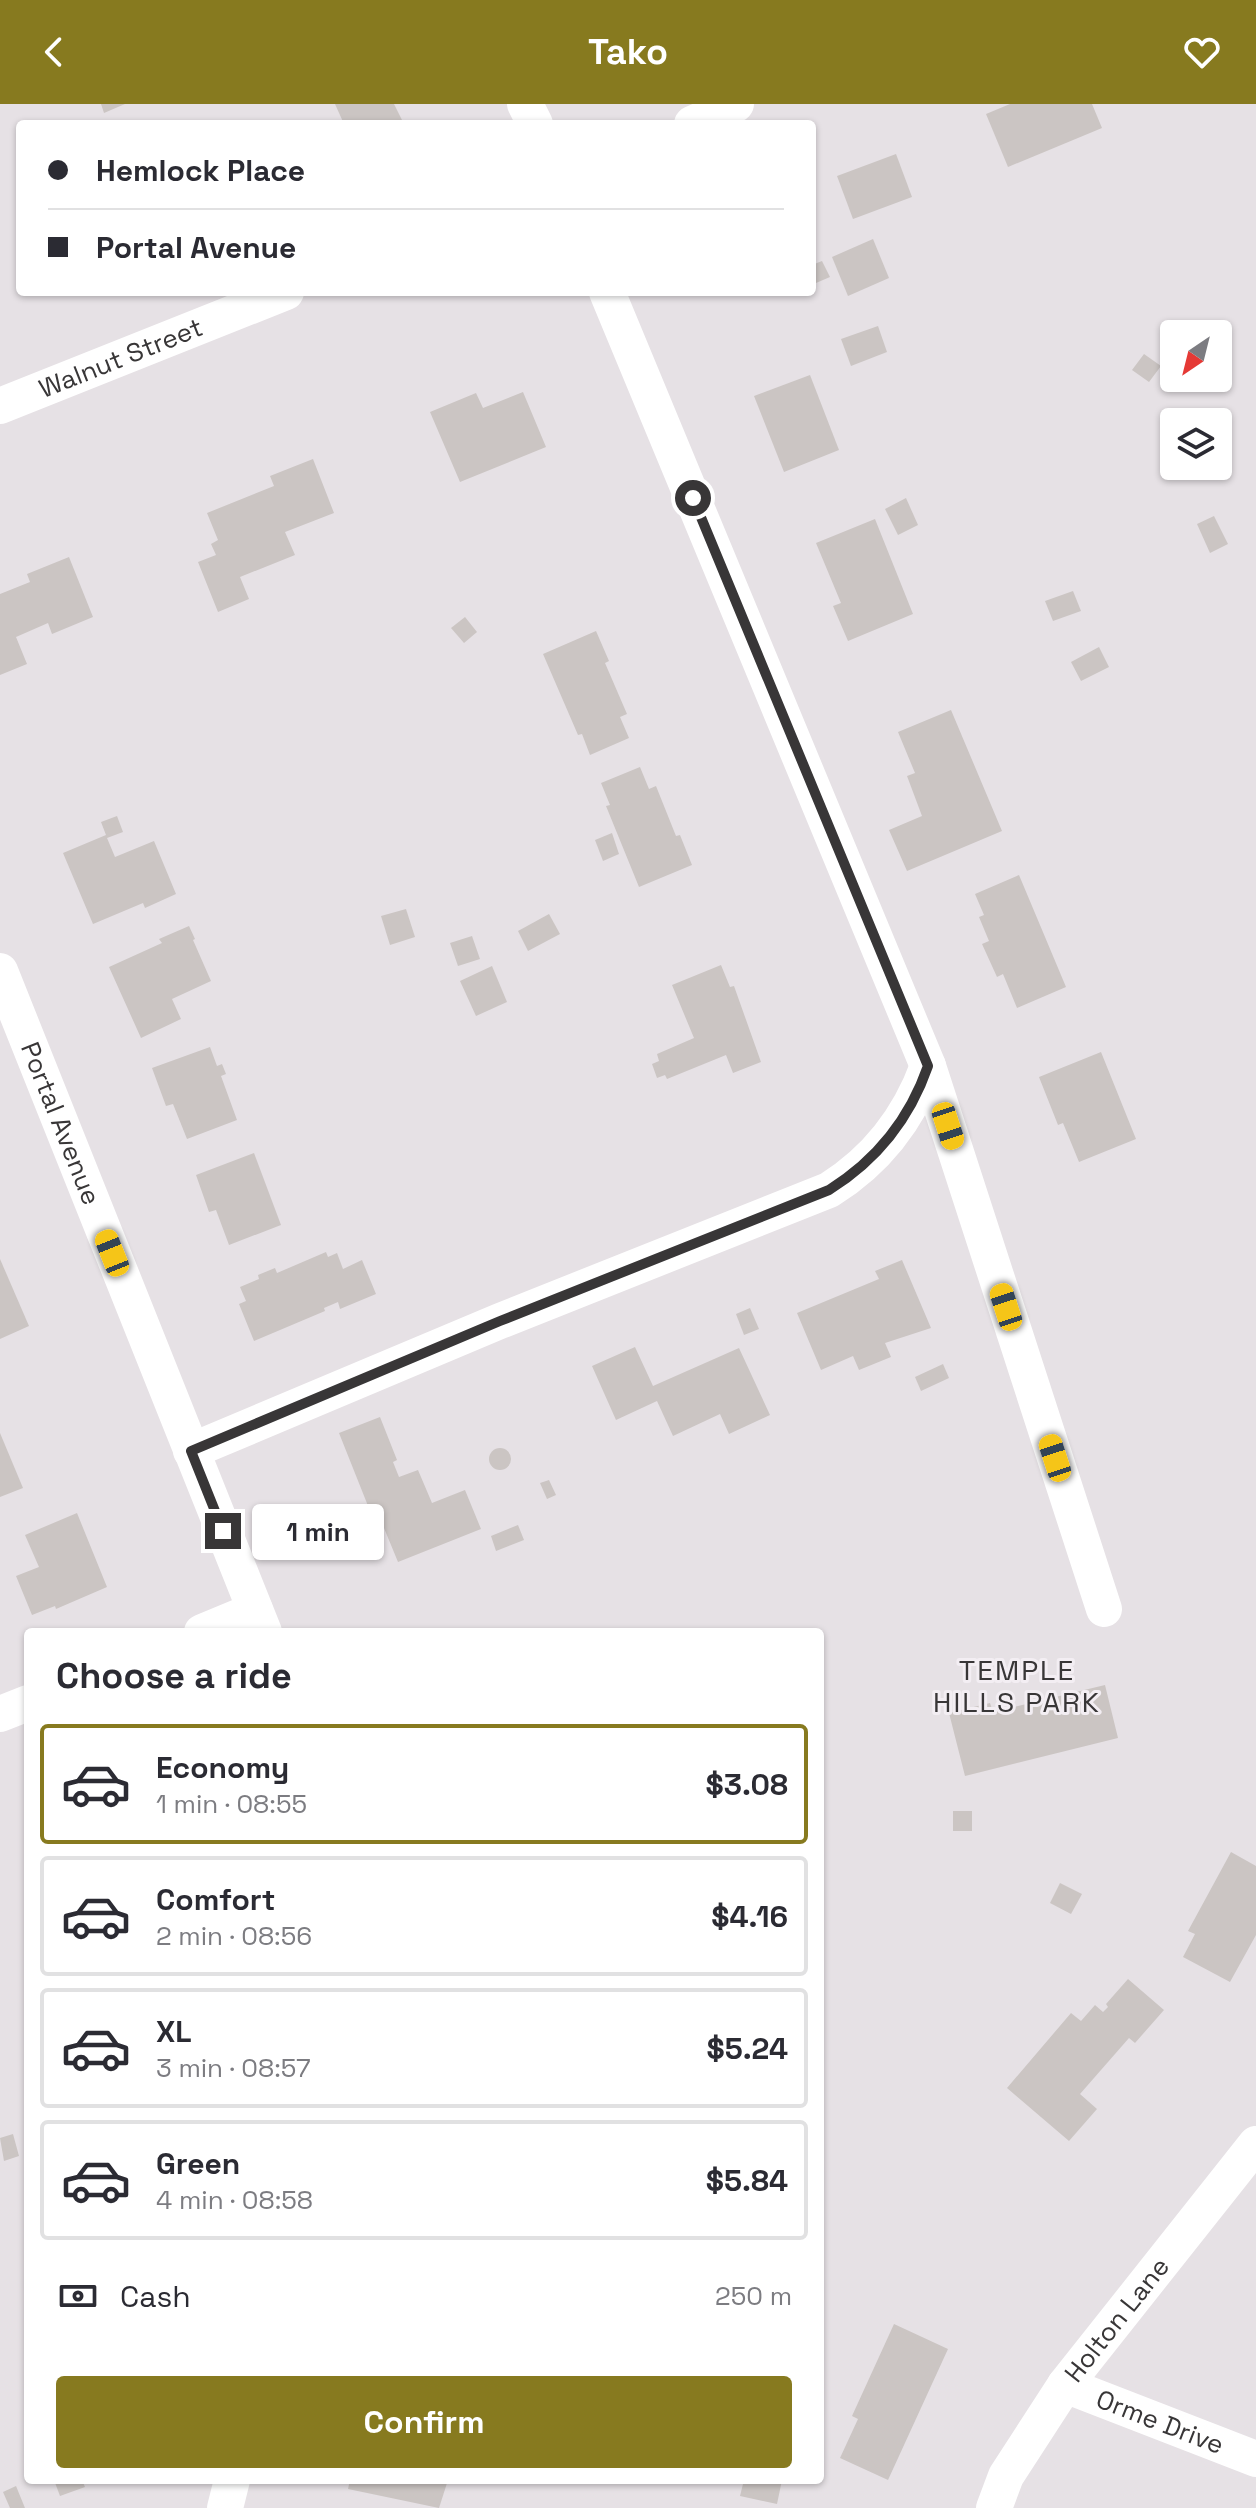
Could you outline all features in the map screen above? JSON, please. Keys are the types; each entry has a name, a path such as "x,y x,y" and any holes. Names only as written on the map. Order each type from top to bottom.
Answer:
{"street":[{"path":"701,120 736,104"},
{"name":"Walnut Street","path":"0,406 276,296"},
{"path":"609,296 928,1066 1104,1609"},
{"name":"Portal Avenue","path":"0,971 260,1621"},
{"path":"191,1451 500,1321 829,1190 849,1178 877,1153 917,1096 928,1066"},
{"path":"223,1628 260,1621"},
{"path":"0,1714 24,1705"},
{"name":"Holton Lane","path":"994,2508 1006,2476 1065,2385 1256,2144"},
{"name":"Orme Drive","path":"1065,2385 1256,2459"},
{"path":"225,2508 231,2484"}],"building":[{"path":"101,104 125,104 104,113"},
{"path":"335,104 394,104 402,120 342,120"},
{"path":"1010,104 1092,104 1102,128 1008,167 986,114"},
{"path":"896,154 912,197 853,219 837,176"},
{"path":"873,239 889,278 848,296 832,257"},
{"path":"822,261 830,277 816,283 816,263"},
{"path":"878,326 887,352 851,366 841,339"},
{"path":"1144,354 1160,365 1149,382 1132,370"},
{"path":"810,375 839,450 784,472 754,396"},
{"path":"523,392 546,447 460,482 430,412 476,393 483,408"},
{"path":"313,459 334,513 285,532 295,555 240,577 249,599 218,612 198,562 216,555 211,544 218,540 207,513 274,486 270,476"},
{"path":"906,498 918,525 898,535 885,509"},
{"path":"1214,516 1228,544 1210,553 1197,524"},
{"path":"875,519 913,614 848,641 833,606 841,603 816,543"},
{"path":"69,557 93,617 52,634 48,623 16,637 27,664 0,675 0,594 30,582 27,574"},
{"path":"1073,591 1081,611 1053,621 1045,601"},
{"path":"465,617 477,632 464,643 451,628"},
{"path":"596,631 609,661 605,663 627,714 620,717 629,738 590,755 582,734 578,735 543,654"},
{"path":"1099,647 1109,667 1081,681 1071,662"},
{"path":"951,710 1002,831 907,871 889,830 922,816 907,776 915,773 898,732"},
{"path":"640,767 649,789 656,786 676,836 680,835 692,865 639,887 606,806 610,805 601,783"},
{"path":"117,816 123,832 107,838 115,857 154,841 176,894 145,908 143,903 93,924 63,853 106,835 101,822"},
{"path":"612,833 619,854 603,861 595,840"},
{"path":"1019,875 1066,987 1017,1008 1003,974 997,977 982,944 989,941 979,917 984,915 975,894"},
{"path":"406,909 415,937 390,945 381,916"},
{"path":"549,914 560,934 528,951 518,931"},
{"path":"189,926 211,981 172,999 181,1019 141,1038 109,967 162,943 159,939"},
{"path":"472,936 480,959 458,966 450,943"},
{"path":"721,965 730,987 734,986 761,1062 733,1073 726,1055 667,1079 665,1075 657,1078 652,1064 659,1061 657,1054 694,1038 672,985"},
{"path":"492,966 507,1002 476,1016 460,981"},
{"path":"210,1047 217,1066 222,1064 226,1074 221,1076 237,1120 187,1139 173,1104 166,1106 152,1068"},
{"path":"1101,1052 1136,1139 1079,1162 1063,1123 1058,1125 1039,1077"},
{"path":"254,1153 281,1225 229,1245 216,1210 209,1212 196,1175"},
{"path":"326,1252 328,1257 337,1253 343,1269 362,1260 376,1294 340,1309 338,1302 324,1308 325,1311 254,1341 239,1304 246,1301 240,1287 275,1268 277,1273"},
{"path":"0,1259 29,1326 0,1339"},
{"path":"902,1260 931,1328 885,1343 891,1357 859,1370 853,1356 821,1370 797,1313 879,1279 875,1271"},
{"path":"750,1308 759,1329 744,1335 736,1314"},
{"path":"635,1347 653,1386 739,1348 770,1415 729,1434 720,1414 673,1436 657,1401 616,1420 592,1366"},
{"path":"943,1364 949,1378 921,1391 915,1377"},
{"path":"380,1417 397,1460 393,1462 399,1477 418,1470 432,1503 465,1490 481,1529 398,1562 384,1528 378,1531 339,1433"},
{"path":"0,1433 23,1488 0,1497"},
{"path":"500,1448 508,1451 511,1459 508,1467 500,1470 492,1467 489,1459 492,1451"},
{"path":"549,1480 556,1495 547,1499 540,1483"},
{"path":"77,1513 107,1587 56,1609 55,1606 32,1615 16,1576 39,1567 25,1535"},
{"path":"518,1525 524,1540 496,1551 491,1536"},
{"path":"1105,1685 1118,1738 965,1776 949,1713 990,1703 993,1712"},
{"path":"953,1811 972,1811 972,1831 953,1831"},
{"path":"1231,1852 1256,1866 1256,1935 1230,1982 1183,1957 1195,1934 1188,1931"},
{"path":"1060,1883 1082,1894 1071,1914 1050,1903"},
{"path":"1128,1979 1164,2010 1135,2043 1129,2038 1080,2094 1097,2109 1069,2141 1007,2088 1071,2013 1081,2021 1095,2005 1103,2012 1108,2007 1106,2004"},
{"path":"13,2134 19,2156 4,2161 0,2138"},
{"path":"894,2324 948,2349 888,2480 840,2458 858,2419 852,2416"},
{"path":"56,2484 84,2484 85,2487 60,2496"},
{"path":"349,2484 447,2484 439,2508 348,2489"},
{"path":"743,2484 781,2484 777,2504 740,2496"},
{"path":"16,2486 25,2508 10,2508 3,2492"}],"district":[{"name":"TEMPLE HILLS PARK","path":"1017,1686"}],"route":[{"path":"223,1531 191,1451 500,1321 829,1190 849,1178 877,1153 917,1096 928,1066 693,498"}]}
